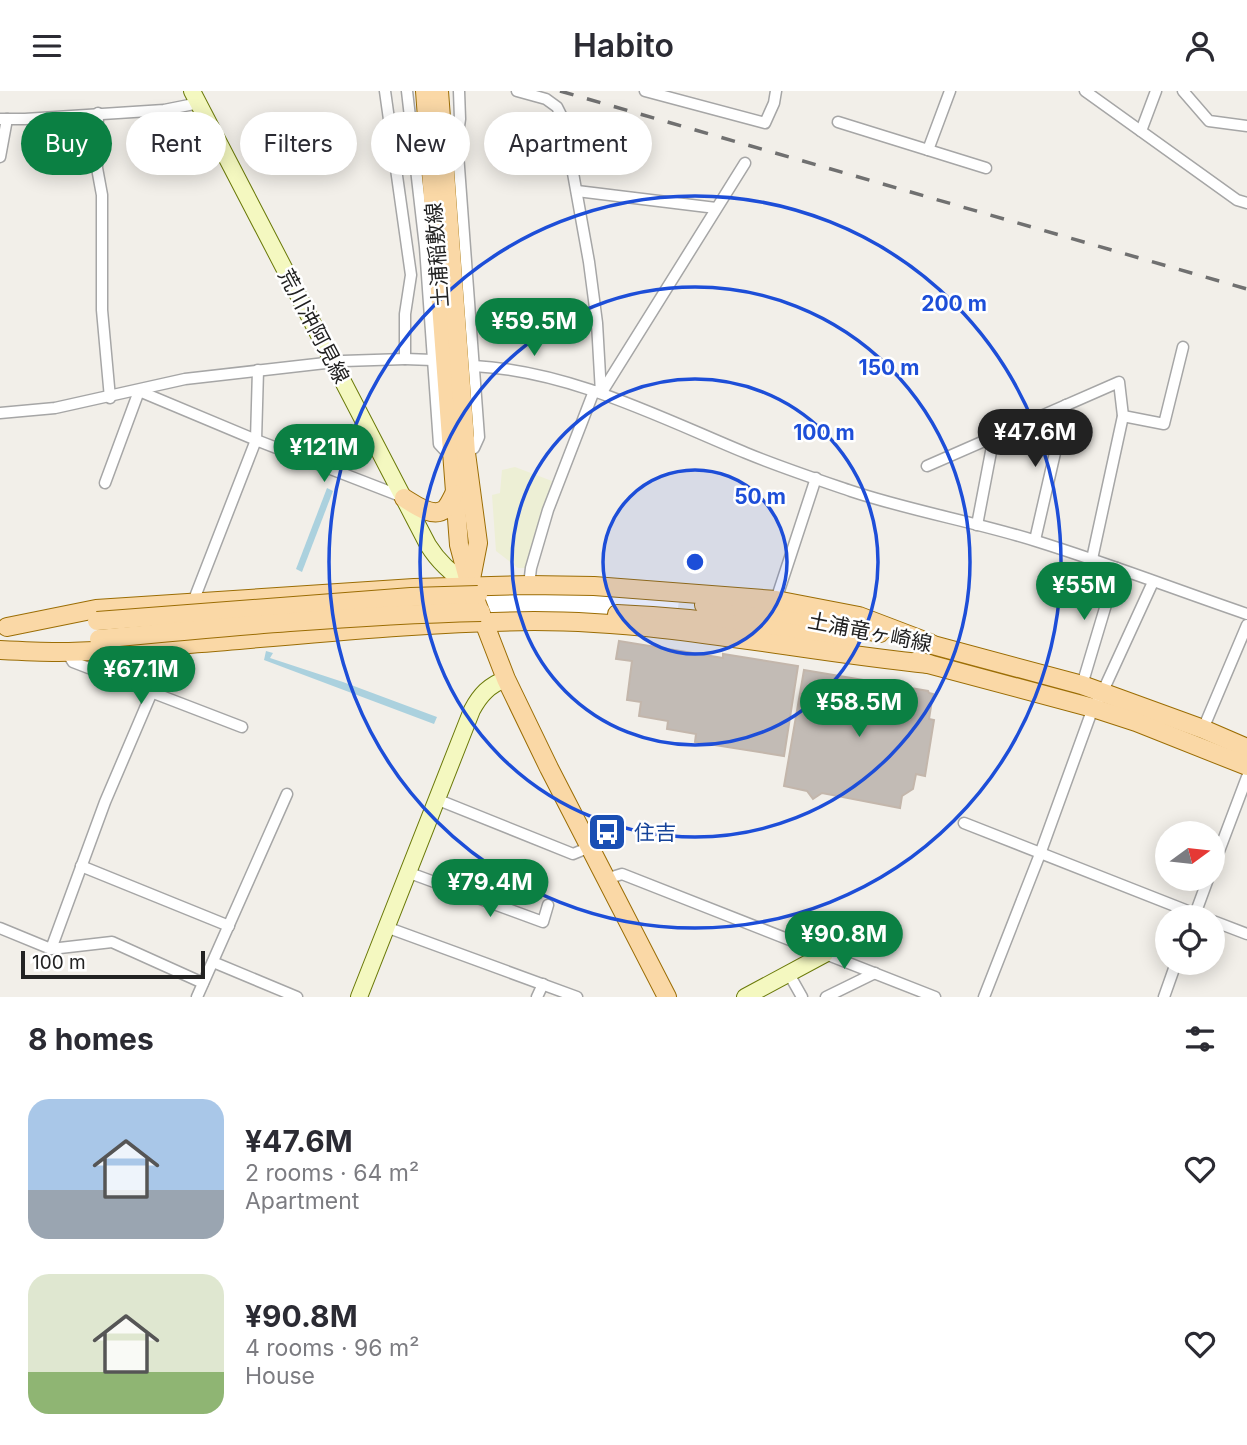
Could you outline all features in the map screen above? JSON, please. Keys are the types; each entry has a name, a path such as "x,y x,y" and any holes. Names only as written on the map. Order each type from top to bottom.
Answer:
{"main road":[{"name":"土浦稲敷線","path":"425,91 442,221"},
{"name":"土浦稲敷線","path":"439,91 442,221 459,456 478,543 478,604"},
{"name":"荒川沖阿見線","path":"195,97 433,554 478,604"},
{"name":"土浦稲敷線","path":"459,456 454,494 459,545 478,604"},
{"path":"404,498 436,513 445,509 454,494"},
{"path":"0,649 66,652 425,625 529,585 594,586 776,600 859,616 930,643"},
{"path":"3,627 96,609 414,588 535,621 605,624 929,664"},
{"name":"土浦竜ヶ崎線","path":"478,604 524,594 653,599 788,624 930,643 1103,691 1247,748"},
{"path":"0,649 98,630 397,598 478,604"},
{"path":"478,604 506,679 667,997"},
{"name":"土浦竜ヶ崎線","path":"788,624 1093,708 1247,766"},
{"path":"3,627 98,630"},
{"path":"359,997 472,710 478,698 488,688 506,679"},
{"path":"745,997 825,954"}],"street":[{"path":"385,91 411,269 405,314 405,359"},
{"path":"407,91 425,247 439,445 459,456 474,448 479,437 457,140 460,119 459,91"},
{"path":"517,91 546,99 557,107 561,115 577,191 597,323 597,392"},
{"path":"645,91 765,123 776,91"},
{"path":"928,150 950,91"},
{"path":"1085,91 1237,200 1247,203"},
{"path":"1141,131 1156,91"},
{"path":"1183,91 1209,121 1247,126"},
{"path":"112,112 164,110 195,97"},
{"path":"0,157 3,119 21,119"},
{"path":"838,122 986,168"},
{"path":"529,585 531,568 548,510 597,392 745,163"},
{"path":"98,175 102,195 102,310 110,398"},
{"path":"577,191 716,208"},
{"path":"408,249 425,247"},
{"path":"411,269 426,268"},
{"path":"1123,416 1164,424 1184,347"},
{"path":"0,413 55,408 110,398 185,379 258,370 333,362 433,360"},
{"path":"474,366 536,375 597,392 749,454 855,492 1035,540 1247,614"},
{"path":"193,602 256,440 258,370"},
{"path":"927,466 1119,382 1123,416 1092,559"},
{"path":"139,391 404,498"},
{"path":"105,483 139,391"},
{"path":"1035,540 1066,405"},
{"path":"977,525 994,436"},
{"path":"776,600 816,478"},
{"path":"1082,685 1117,568"},
{"path":"984,997 1093,708 1153,582"},
{"path":"1203,729 1247,625"},
{"path":"51,949 105,802 172,645"},
{"path":"66,652 73,662 242,727"},
{"path":"1225,835 1247,777"},
{"path":"197,997 287,794"},
{"path":"436,799 573,854 590,847"},
{"path":"964,824 1169,905"},
{"path":"81,866 229,926"},
{"path":"407,872 543,922 548,905"},
{"path":"606,879 622,874 935,997"},
{"path":"1225,926 1247,934"},
{"path":"386,927 577,997"},
{"path":"0,928 51,949 112,942 203,983"},
{"path":"213,962 297,997"},
{"path":"826,997 875,973"},
{"path":"789,974 802,997"},
{"path":"1164,997 1172,975"},
{"path":"537,997 542,984"}],"green space":[{"path":"515,467 552,481 525,568 518,568 496,551 492,495 500,493 502,470"}],"water":[{"path":"327,488 333,491 302,572 296,569"},
{"path":"266,651 273,653 270,658 437,717 434,724 264,660"}],"pier":[{"path":"449,589 680,595 675,626 646,622 99,646 96,614"}],"building":[{"path":"619,641 723,658 723,654 798,666 784,756 695,742 696,734 667,729 668,721 639,716 641,702 627,700 632,661 616,659"},
{"path":"804,670 933,694 929,719 934,720 925,776 916,774 913,789 902,796 900,808 822,793 813,799 807,791 784,786"}],"railway":[{"path":"560,91 1247,289"}],"place":[{"name":"住吉","path":"607,832"}]}
